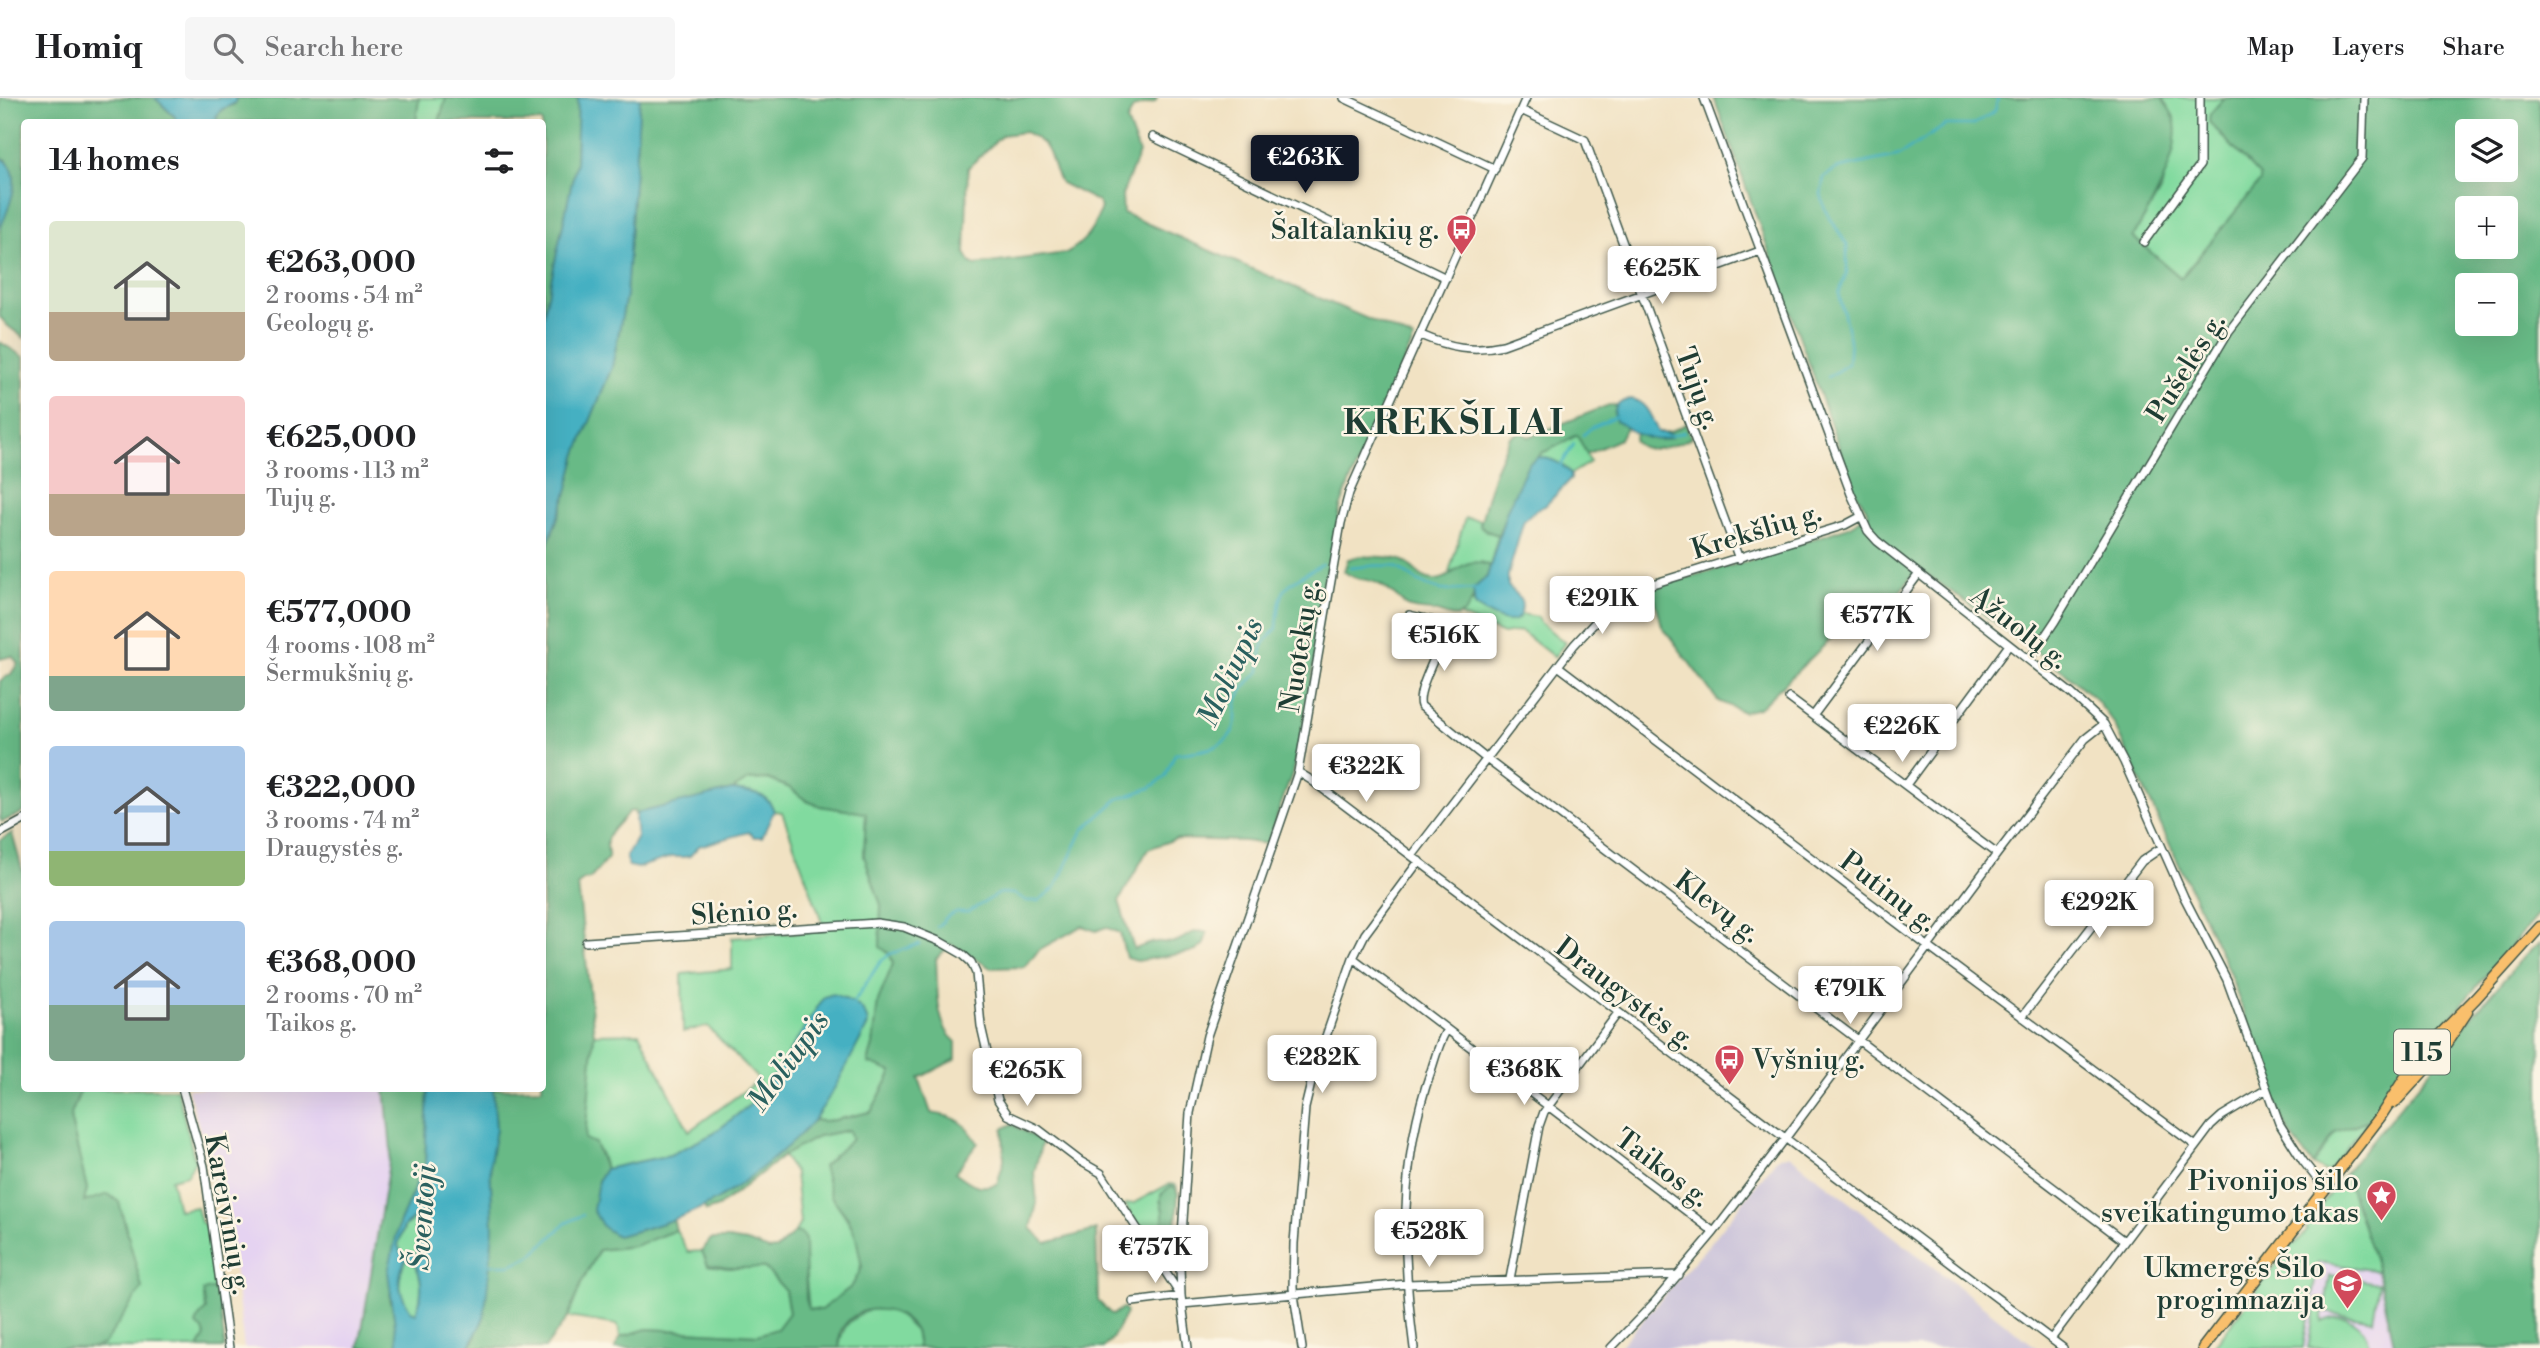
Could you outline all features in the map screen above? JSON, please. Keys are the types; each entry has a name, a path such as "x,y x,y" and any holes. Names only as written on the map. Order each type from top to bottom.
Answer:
{"main road":[{"name":"115","path":"2203,1348 2380,1117 2418,1056 2476,998 2540,927"}],"street":[{"path":"1344,98 1495,169"},
{"name":"Nuotekų g.","path":"1188,1348 1181,1300 1180,1266 1190,1113 1207,1036 1298,772 1341,523 1349,493 1526,98"},
{"name":"Ąžuolų g.","path":"1704,98 1860,517 1877,541 2072,694 2104,724 2124,762 2184,897 2227,980 2266,1090 2286,1136 2325,1189"},
{"path":"2144,242 2200,165 2200,98"},
{"name":"Pušelės g.","path":"2029,660 2229,331 2362,158 2364,98"},
{"name":"Tujų g.","path":"1521,110 1585,140 1739,559"},
{"path":"1153,137 1446,278"},
{"path":"1421,335 1450,346 1485,349 1539,333 1642,292 1760,251"},
{"name":"Krekšlių g.","path":"1302,1348 1294,1293 1296,1197 1305,1108 1314,1071 1353,958 1365,934 1415,859 1486,759 1558,666 1600,617 1633,590 1845,525 1860,517"},
{"path":"1813,716 1918,575"},
{"name":"Klevų g.","path":"1409,615 1438,622 1445,630 1442,645 1419,696 1421,706 1486,759 2124,1241"},
{"path":"1906,785 2009,645"},
{"name":"Putinų g.","path":"1558,666 1928,947 2196,1146"},
{"path":"1790,698 1997,854"},
{"path":"1611,1348 1679,1275 1714,1231 2085,739 2104,724"},
{"name":"Draugystės g.","path":"1298,772 2063,1348"},
{"path":"0,834 21,822"},
{"path":"2022,1017 2142,861 2161,848"},
{"name":"Slėnio g.","path":"586,942 877,923 904,927 962,954 971,962 976,973 981,1026 998,1100 1008,1115 1038,1129 1080,1161 1101,1173 1181,1300"},
{"name":"Taikos g.","path":"1353,958 1446,1031 1714,1231"},
{"path":"1510,1279 1539,1126 1547,1107 1618,1013"},
{"path":"1415,1348 1407,1284 1406,1201 1415,1128 1423,1093 1446,1031"},
{"path":"2051,1339 2196,1146 2222,1116 2266,1090"},
{"name":"Kareivinių g.","path":"183,1092 204,1166 229,1348"},
{"path":"1133,1302 1407,1284 1679,1275"}],"shaded area":[{"path":"189,1092 385,1092 391,1150 359,1348 244,1348 230,1231"},
{"path":"1789,1155 2037,1348 1618,1348 1712,1241 1779,1156"},
{"name":"Ukmergės Šilo progimnazija","path":"2318,1261 2378,1271 2395,1348 2303,1348"}],"green space":[{"path":"0,98 155,98 176,118 21,119 21,336 0,317 0,229 7,160 0,157"},
{"path":"236,98 419,98 416,119 217,119 221,110 235,104"},
{"path":"419,98 446,98 440,119 416,119"},
{"path":"446,98 578,98 576,163 546,304 546,119 440,119"},
{"path":"640,98 1157,98 1155,102 1133,108 1127,121 1139,153 1122,195 1123,213 1414,339 1340,508 1300,743 1267,844 1175,839 1148,849 1119,901 1134,949 1153,942 1179,941 1197,931 1207,933 1204,944 1196,951 1137,961 1126,958 1120,933 1106,927 1096,931 1082,926 1040,949 1024,967 991,968 951,944 936,959 941,1015 949,1035 956,1042 956,1059 919,1078 931,1113 959,1121 978,1143 955,1172 975,1185 997,1184 1004,1160 1003,1129 1012,1124 1042,1142 1034,1173 1037,1203 1031,1228 1046,1243 1096,1230 1098,1301 1112,1315 1123,1308 1126,1313 1112,1339 1103,1348 918,1348 915,1331 908,1322 889,1311 878,1310 856,1315 848,1321 841,1331 839,1348 615,1348 620,1337 647,1329 757,1335 777,1329 789,1313 785,1290 765,1268 708,1265 702,1251 711,1239 747,1242 769,1250 777,1249 795,1232 802,1234 805,1240 806,1299 809,1309 821,1310 852,1286 862,1267 856,1237 848,1218 831,1196 823,1166 852,1139 849,1130 819,1136 783,1156 718,1207 706,1211 704,1207 762,1167 814,1120 834,1120 871,1112 892,1072 868,1063 878,1001 893,964 890,954 880,947 881,905 864,856 866,813 820,806 807,801 790,788 768,779 748,780 732,790 635,815 634,811 628,812 608,837 608,858 590,879 583,880 578,885 594,1034 585,1139 595,1143 605,1169 598,1181 647,1228 673,1218 676,1230 634,1246 599,1250 568,1317 545,1348 469,1348 475,1339 490,1265 493,1228 490,1162 496,1129 493,1092 546,1092 546,549 566,495 577,453 612,367 626,295","holes":["1025,132 1042,143 1061,183 1097,201 1101,207 1089,234 1066,253 975,265 971,263 965,253 968,168 1002,135"]},
{"path":"1714,98 2162,98 2173,116 2176,130 2174,145 2164,179 2133,237 2181,278 2260,182 2260,176 2209,122 2210,114 2224,98 2540,98 2540,912 2412,1063 2369,1120 2335,1132 2313,1165 2281,1117 2229,972 2113,722 2096,700 2067,674 1918,568 1880,617 1864,607 1759,708 1743,712 1718,701 1662,626 1652,587 1749,561 1851,526 1869,513 1854,489"},
{"path":"2162,98 2224,98 2210,114 2209,122 2260,176 2260,182 2181,278 2133,237 2162,188 2174,117"},
{"path":"0,342 21,355 21,813 2,822 0,681 11,674 18,663 12,656 0,659"},
{"path":"1609,405 1616,406 1614,417 1626,427 1620,439 1587,454 1577,435 1541,453 1528,464 1498,535 1480,525 1494,473 1510,437 1520,432 1529,437"},
{"path":"1686,424 1691,438 1670,446 1654,449 1640,446 1634,441 1636,433 1661,440 1670,438 1658,432 1670,432"},
{"path":"1578,435 1590,462 1571,474 1557,462 1539,457 1541,453"},
{"path":"1465,518 1480,520 1480,526 1498,535 1490,566 1481,562 1449,573"},
{"path":"1360,556 1398,559 1431,580 1450,575 1472,562 1490,566 1487,577 1479,585 1468,608 1454,617 1410,608 1379,584 1344,571 1348,559"},
{"path":"1473,601 1475,606 1490,615 1518,619 1521,614 1538,617 1540,622 1565,643 1554,657 1521,631 1503,634 1460,616"},
{"path":"768,779 790,788 807,801 820,806 866,813 864,856 881,905 880,946 890,954 893,964 878,1001 873,1045 868,1062 892,1072 871,1112 834,1120 814,1120 828,1098 846,998 829,995 824,997 762,1095 713,1134 670,1155 605,1169 600,1151 585,1139 594,1034 639,1033 689,1131 759,1080 707,1026 683,1032 682,974 732,969 732,938 825,930 782,812 774,811 767,800 757,794 732,790 748,780"},
{"path":"12,833 21,865 21,1092 80,1092 70,1117 87,1189 84,1202 108,1194 119,1202 142,1288 104,1344 94,1348 0,1348 0,840"},
{"path":"2540,943 2540,1348 2395,1348 2378,1271 2345,1173 2430,1071 2459,1031 2526,954"},
{"path":"80,1092 178,1092 195,1161 187,1175 171,1179 178,1210 197,1207 201,1222 207,1227 218,1289 199,1317 205,1336 198,1348 94,1348 104,1344 83,1203 87,1189 70,1117"},
{"path":"385,1092 428,1092 425,1164 399,1224 390,1298 398,1348 359,1348 391,1150"},
{"path":"2369,1120 2329,1171 2325,1172 2313,1165 2335,1132"},
{"path":"849,1130 852,1139 831,1196 852,1227 861,1264 849,1289 821,1310 809,1309 802,1234 795,1232 800,1223 795,1173 783,1156 819,1136"},
{"path":"2345,1173 2378,1271 2318,1262 2303,1348 2213,1348 2292,1244 2307,1231 2306,1226"},
{"path":"1169,1184 1176,1185 1178,1195 1176,1188 1160,1201 1163,1227 1154,1252 1125,1204 1134,1203"},
{"path":"1171,1186 1176,1188 1178,1195 1174,1261 1172,1271 1167,1271 1154,1252 1163,1222 1161,1194"},
{"path":"415,1217 420,1236 418,1250 416,1255 401,1253 398,1245 405,1226"},
{"path":"676,1230 688,1252 702,1251 708,1265 765,1268 785,1290 789,1313 777,1329 758,1335 647,1329 620,1337 618,1325 568,1317 599,1250 634,1246"},
{"path":"406,1258 413,1261 417,1267 420,1280 421,1293 417,1313 411,1312 401,1292 401,1272"},
{"path":"2330,1275 2379,1283 2373,1320 2324,1312"},
{"path":"218,1289 225,1348 198,1348 205,1336 203,1330 196,1325 206,1310 203,1291"},
{"path":"2317,1298 2323,1299 2322,1322 2339,1317 2353,1321 2364,1331 2369,1348 2308,1348"},
{"path":"871,1309 894,1311 915,1331 918,1348 839,1348 842,1333 848,1323"}],"water":[{"path":"155,98 236,98 235,103 221,110 217,119 176,118"},
{"path":"578,98 640,98 626,295 612,367 577,453 566,495 546,549 546,304 576,163"},
{"path":"0,157 13,171 14,190 0,229"},
{"path":"1631,399 1645,407 1658,432 1673,435 1667,439 1652,439 1616,421 1617,406"},
{"path":"1539,457 1561,464 1571,474 1571,479 1545,506 1524,520 1508,575 1508,586 1518,595 1522,609 1517,619 1506,621 1475,606 1473,589 1487,577 1507,510 1528,464"},
{"path":"732,790 757,794 771,804 774,811 762,837 754,837 749,832 699,846 690,856 671,857 637,868 628,866 626,856 637,837 637,813"},
{"path":"833,994 861,1008 868,1025 830,1096 806,1129 746,1180 703,1207 661,1224 617,1236 603,1227 593,1210 598,1181 605,1169 670,1155 713,1134 762,1095 824,997"},
{"name":"Šventoji","path":"428,1092 493,1092 496,1129 490,1162 493,1228 490,1265 484,1318 469,1348 398,1348 388,1272 399,1224 425,1164","holes":["415,1217 419,1226 416,1255 401,1253 398,1245 404,1226","406,1259 413,1261 421,1280 416,1313 407,1305 400,1286"]}],"waterway":[{"name":"Moliupis","path":"1828,377 1848,364 1850,340 1839,293 1847,272 1847,245 1825,210 1821,194 1824,177 1836,169 1900,155 1946,125 1973,125 1995,111 1998,98"},
{"name":"Moliupis","path":"1583,435 1591,428 1615,417"},
{"name":"Moliupis","path":"1670,436 1684,432"},
{"name":"Moliupis","path":"1561,465 1574,444"},
{"name":"Moliupis","path":"937,927 948,916 956,912 968,912 1000,893 1015,894 1027,901 1038,901 1055,888 1083,830 1118,799 1150,788 1165,777 1175,754 1211,748 1226,740 1235,724 1238,698 1260,671 1262,647 1277,628 1280,602 1286,588 1322,564"},
{"name":"Moliupis","path":"1350,568 1390,566 1434,588 1474,589"},
{"name":"Moliupis","path":"852,1005 880,962 890,954 919,944"},
{"name":"Moliupis","path":"488,1265 510,1265 531,1256 566,1223 583,1215"}],"place":[{"name":"Šaltalankių g.","path":"1462,256"},
{"name":"Vyšnių g.","path":"1729,1086"},
{"name":"Pivonijos šilo sveikatingumo takas","path":"2382,1223"},
{"name":"Ukmergės Šilo progimnazija","path":"2348,1310"}],"district":[{"name":"KREKŠLIAI","path":"1454,422"}]}
